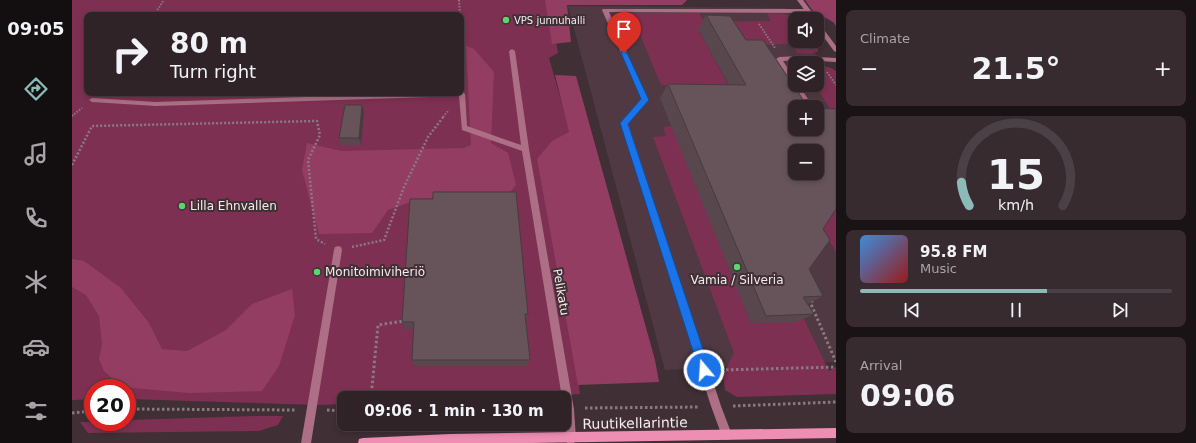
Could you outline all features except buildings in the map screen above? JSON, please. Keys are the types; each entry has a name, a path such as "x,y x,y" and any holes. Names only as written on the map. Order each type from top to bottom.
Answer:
{"main road":[{"name":"Ruutikellarintie","path":"363,443 836,434"}],"street":[{"path":"800,0 808,11"},
{"path":"727,435 704,370 624,123 645,100 605,10 808,11"},
{"path":"824,34 836,50"},
{"name":"Pelikatu","path":"512,51 525,150 569,409 571,439"},
{"path":"788,73 779,59 800,58 836,60"},
{"path":"92,100 156,104 401,96"},
{"path":"462,96 464,128 525,150"},
{"path":"306,443 338,250"}],"path":[{"path":"156,12 164,0"},
{"path":"459,0 460,12"},
{"path":"750,11 773,45 779,59"},
{"path":"72,165 92,126 317,121 320,135 308,160 316,239 338,250 384,240 404,187 428,137 460,96"},
{"path":"813,298 811,304 836,362"},
{"path":"372,391 378,325 405,321"},
{"path":"704,370 836,367"},
{"path":"136,409 337,411"},
{"path":"72,413 84,412"}],"shaded area":[{"name":"Monitoimiviheriö","path":"72,0 549,0 558,53 549,58 570,132 546,157 580,394 571,394 571,391 337,391 337,404 136,399 136,379 84,379 84,399 72,400"},
{"path":"545,0 687,0 682,5 567,5 571,42 552,44"},
{"path":"805,0 836,0 836,26 833,22 824,17 824,12 816,12 812,10"},
{"name":"Vamia / Silveria","path":"568,6 785,8 788,12 788,48 812,48 817,56 788,56 788,92 824,92 824,67 836,86 836,362 665,370"},
{"path":"631,13 699,13 704,21 710,22 771,21 767,13 788,15 788,44 755,45 698,29 749,123 667,85 661,85"},
{"path":"466,46 474,49 494,72 491,143 508,153 516,185 508,195 419,199 388,210 372,233 319,234 302,170 307,143 341,151 464,148 471,145"},
{"path":"794,48 818,49 817,52 810,54 797,53"},
{"path":"824,66 836,71 836,117 824,111 824,108 829,108 820,92 824,92"},
{"path":"555,75 576,76 655,360 659,382 578,385 537,159 552,141 569,132"},
{"path":"672,126 751,323 797,305 829,371 836,367 836,394 737,397 725,390 723,375 734,353 653,137 666,136 663,127"},
{"path":"836,201 836,252 818,223"},
{"path":"72,259 84,261 121,288 149,323 162,349 187,351 226,330 252,304 292,289 295,315 279,366 262,391 189,393 136,388 136,379 113,379 104,371 99,359 102,344 99,316 86,295 72,287"},
{"path":"283,416 278,425 259,431 88,433 87,431 136,431 136,420"},
{"path":"80,422 84,422 84,428"}],"place":[{"name":"VPS junnuhalli","path":"506,20"},
{"name":"Lilla Ehnvallen","path":"182,206"},
{"name":"Vamia / Silveria","path":"737,267"},
{"name":"Monitoimiviheriö","path":"317,272"}],"route":[{"path":"624,53 645,100 624,123 704,370"}]}
